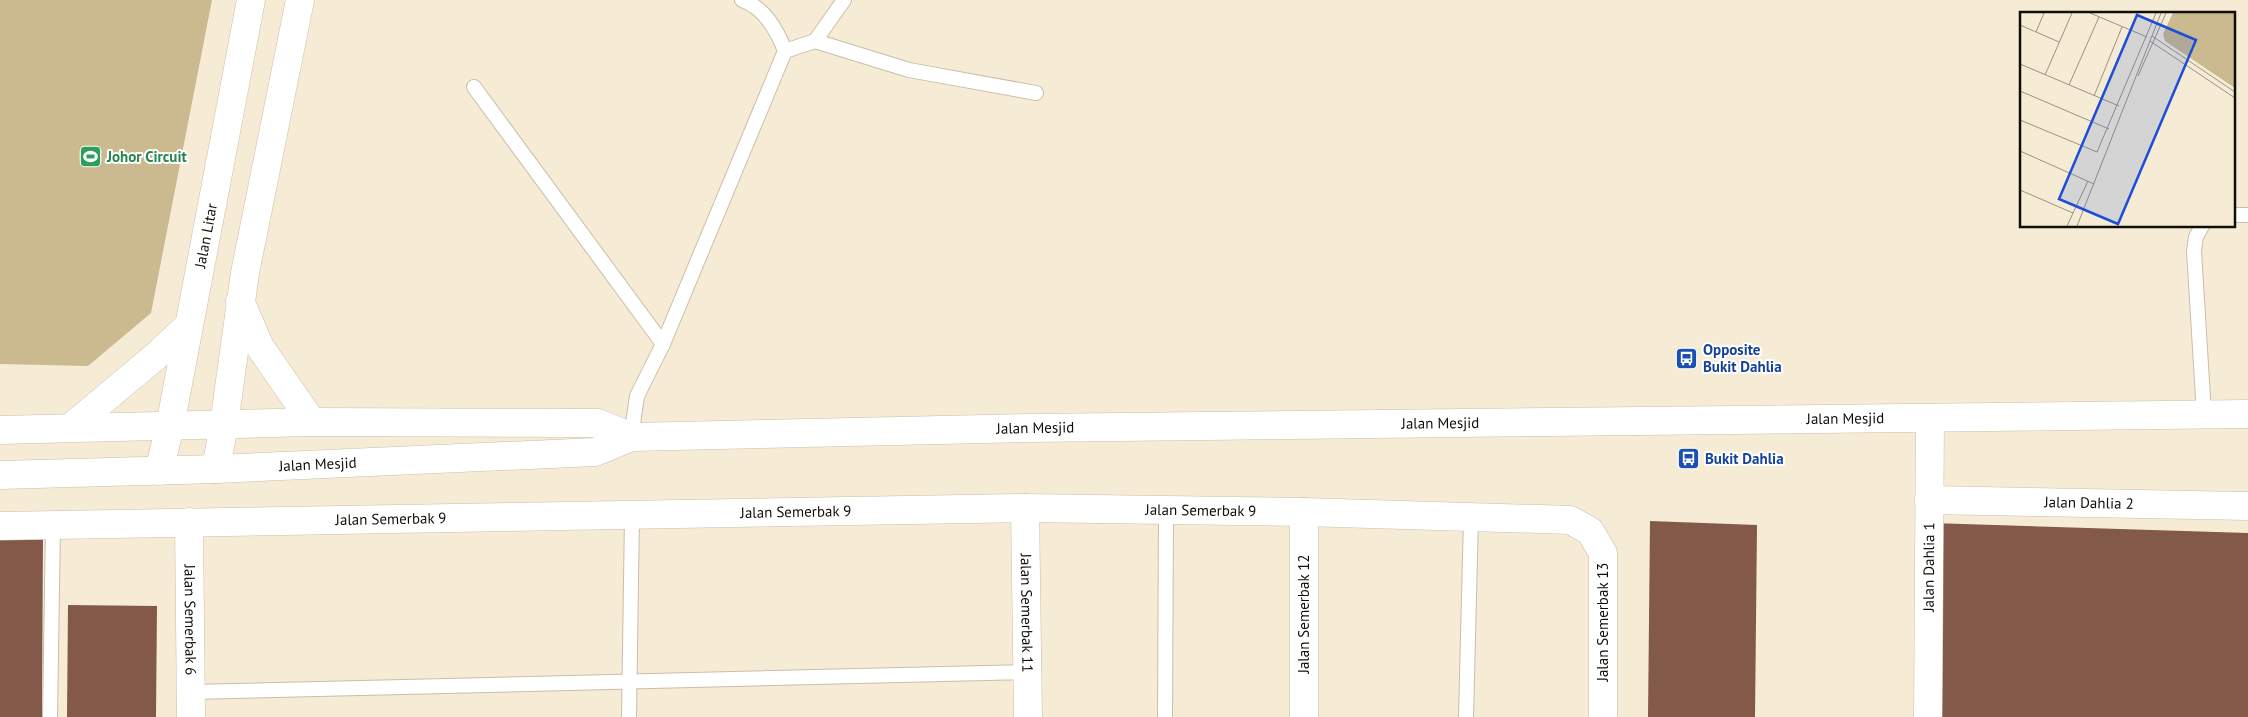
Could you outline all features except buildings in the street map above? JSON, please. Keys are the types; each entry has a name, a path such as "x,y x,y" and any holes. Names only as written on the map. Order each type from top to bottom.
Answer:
{"main road":[{"name":"Jalan Litar","path":"159,471 170,426 252,0"},
{"path":"216,469 224,424 240,301 300,0"},
{"path":"240,301 260,347 312,422"},
{"path":"70,428 156,356 188,326"},
{"name":"Jalan Mesjid","path":"0,475 216,469 595,452 631,437 1030,428 2248,414"},
{"name":"Jalan Dahlia 1","path":"1928,717 1930,418"},
{"name":"Jalan Mesjid","path":"0,430 312,422 598,423 631,437"},
{"name":"Jalan Dahlia 2","path":"1930,500 2248,506"},
{"name":"Jalan Semerbak 9","path":"0,526 1025,508 1304,512 1570,520 1590,531"},
{"name":"Jalan Semerbak 11","path":"1025,508 1028,717"},
{"name":"Jalan Semerbak 12","path":"1304,512 1304,717"},
{"name":"Jalan Semerbak 6","path":"189,522 191,705"},
{"name":"Jalan Semerbak 13","path":"1590,531 1603,553 1603,717"}],"lane":[{"path":"631,437 638,396 663,344 785,52 780,36 771,22 760,11 742,0"},
{"path":"815,42 844,0"},
{"path":"785,52 815,42 909,70 1036,93"},
{"path":"474,87 663,344"},
{"path":"2201,228 2196,237 2194,251 2204,414"},
{"path":"1165,717 1166,510"},
{"path":"629,717 632,515"},
{"path":"1466,717 1470,517"},
{"path":"50,717 53,525"},
{"path":"191,705 629,682 1028,672"}],"shaded area":[{"name":"Johor Circuit","path":"0,0 212,0 151,313 88,366 0,364"}],"place":[{"name":"Johor Circuit","path":"91,157"},
{"name":"Opposite Bukit Dahlia","path":"1687,359"},
{"name":"Bukit Dahlia","path":"1689,459"}]}
